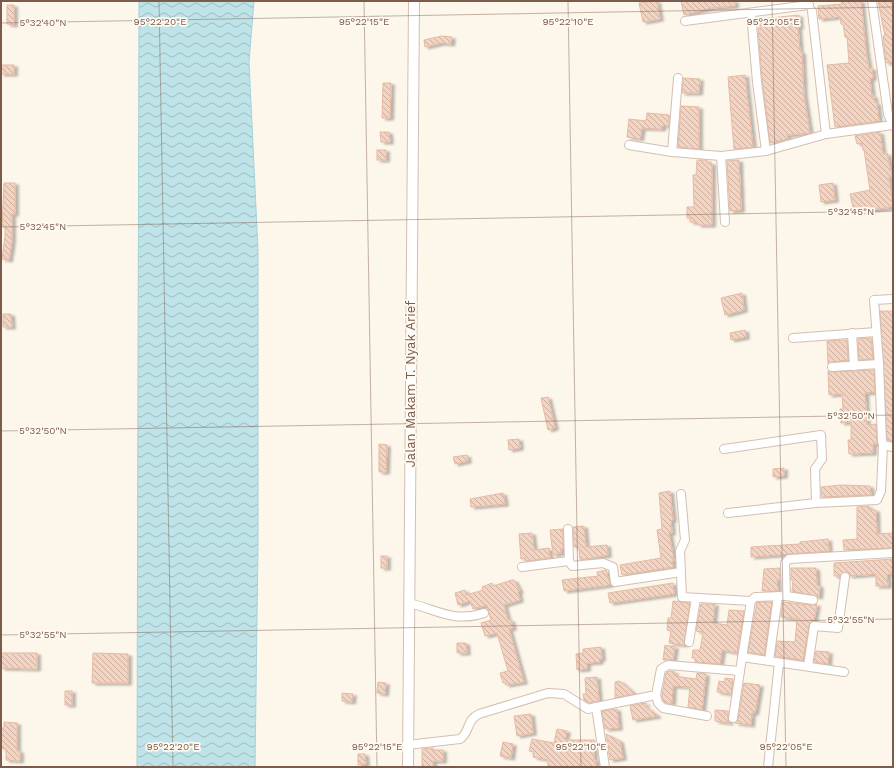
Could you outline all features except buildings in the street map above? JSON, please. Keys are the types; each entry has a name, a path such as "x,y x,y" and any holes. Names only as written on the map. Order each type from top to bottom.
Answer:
{"street":[{"name":"Jalan Makam T. Nyak Arief","path":"408,767 414,1"},
{"path":"629,145 672,152 721,156 766,152 826,134 893,125 888,114 872,1"},
{"path":"685,21 811,8 826,134"},
{"path":"751,13 757,82 766,152"},
{"path":"672,152 678,78"},
{"path":"721,156 724,222"},
{"path":"728,513 816,503 877,500 881,491 883,445 874,300 893,299"},
{"path":"793,338 876,332"},
{"path":"852,333 854,366"},
{"path":"832,367 879,364"},
{"path":"724,449 821,435 822,459 815,469 816,503"},
{"path":"883,445 893,448"},
{"path":"681,494 685,540 680,551 682,597 751,601"},
{"path":"568,528 569,561 572,566 603,563 613,567 615,582 681,572"},
{"path":"769,661 782,596 785,563 788,559 893,552"},
{"path":"522,567 569,561"},
{"path":"808,666 814,626 838,628 845,577"},
{"path":"733,718 751,601 755,597 782,596 813,600"},
{"path":"689,642 696,598"},
{"path":"409,603 459,618 470,618 484,613"},
{"path":"742,657 844,672"},
{"path":"768,767 779,663"},
{"path":"706,716 663,708 658,703 656,695 661,669 668,665 740,671"},
{"path":"407,745 460,739 465,734 470,721 475,716 548,693 564,694 588,709 656,695"},
{"path":"596,707 605,767"}],"water":[{"path":"139,1 254,1 249,62 258,250 258,546 255,767 137,767"}]}
